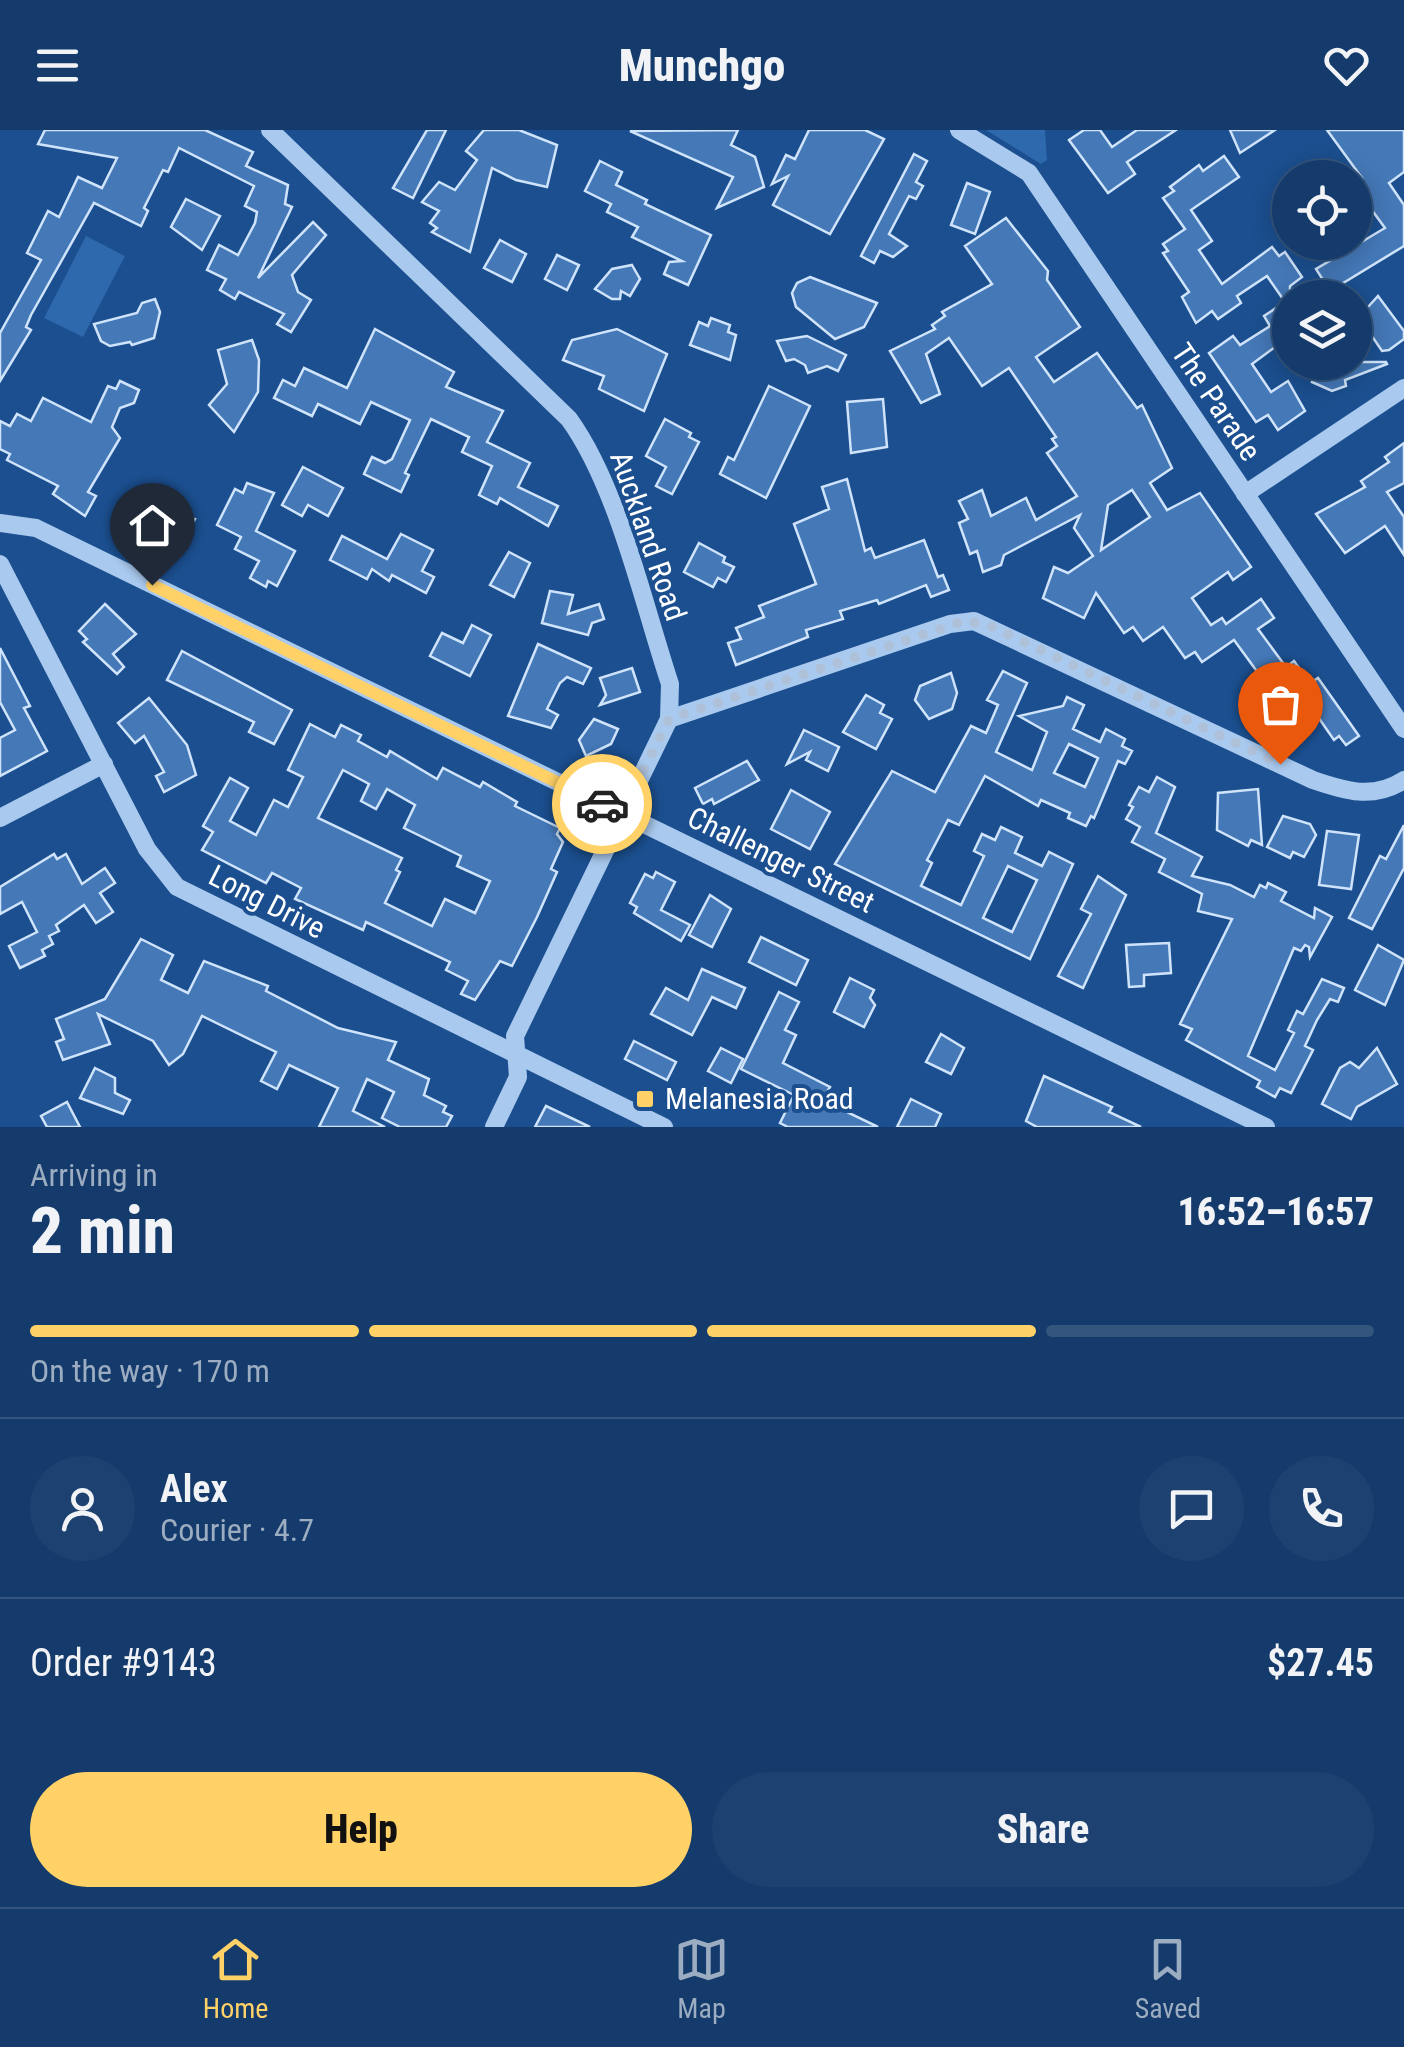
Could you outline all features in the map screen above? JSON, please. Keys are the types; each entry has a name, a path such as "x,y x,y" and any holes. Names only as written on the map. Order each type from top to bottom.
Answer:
{"street":[{"name":"Auckland Road","path":"270,130 569,419 584,440 602,479 670,684 669,719"},
{"name":"The Parade","path":"959,130 1029,173 1404,729"},
{"path":"1245,494 1404,388"},
{"name":"Challenger Street","path":"0,524 36,528 1266,1127"},
{"name":"Long Drive","path":"0,564 147,849 177,886 664,1127"},
{"path":"494,1127 518,1077 515,1036 669,719 950,624 974,621 1312,780 1363,793 1390,789 1404,780"},
{"path":"0,818 104,764"}],"shaded area":[{"path":"986,130 1045,130 1047,160 1041,164"},
{"path":"86,236 125,256 83,337 44,318"}],"building":[{"path":"45,130 205,130 253,152 246,166 288,185 285,204 292,207 258,278 313,222 326,235 292,275 298,292 311,300 291,332 277,324 284,314 239,292 235,299 220,290 226,279 207,270 219,245 238,255 255,223 257,212 245,206 254,186 179,148 144,208 148,211 141,226 94,203 31,315 26,327 31,330 0,381 0,333 41,260 27,253 48,211 59,217 78,177 102,188 117,158 38,144"},
{"path":"427,130 446,130 413,198 393,188"},
{"path":"484,130 519,130 557,145 547,187 516,180 492,168 470,252 432,232 437,228 430,223 439,211 422,202 439,182 455,190 477,160 466,151"},
{"path":"738,130 731,145 755,157 764,187 717,208 733,177 630,131"},
{"path":"809,130 865,130 884,139 830,234 773,205 788,176 772,184 786,155 795,159"},
{"path":"1084,130 1100,130 1112,147 1137,130 1176,130 1127,162 1135,174 1108,193 1069,140"},
{"path":"1230,130 1275,130 1240,153"},
{"path":"1327,130 1404,130 1404,172 1389,183 1404,205 1404,246 1348,280 1323,280 1316,269 1331,260 1372,260 1372,236 1385,228 1372,210 1372,160 1349,160"},
{"path":"914,154 927,161 916,182 923,186 916,199 909,196 889,234 907,246 893,257 880,251 874,263 861,256"},
{"path":"1224,156 1239,177 1191,210 1212,241 1199,250 1222,284 1272,247 1272,260 1290,260 1302,277 1272,280 1272,283 1267,276 1237,296 1241,303 1218,319 1212,311 1196,323 1182,297 1189,292 1163,253 1168,251 1163,244 1185,229 1163,198 1174,191 1170,187 1199,165 1203,171"},
{"path":"600,161 622,172 616,185 647,200 645,204 711,235 688,285 664,274 669,262 682,261 632,237 638,227 607,212 611,204 585,191"},
{"path":"967,183 990,192 975,234 951,225"},
{"path":"186,199 220,216 202,250 171,227"},
{"path":"1006,218 1048,271 1047,280 1080,327 1036,357 1054,382 1097,353 1137,408 1142,405 1172,468 1150,483 1167,510 1200,493 1251,567 1233,580 1228,572 1192,598 1211,625 1222,618 1226,624 1261,599 1274,618 1258,629 1286,667 1294,661 1310,683 1318,678 1359,736 1346,745 1339,736 1334,740 1316,714 1311,717 1294,694 1287,699 1271,676 1264,681 1234,640 1202,662 1195,652 1185,658 1163,627 1143,641 1133,627 1124,633 1096,593 1084,618 1043,598 1054,567 1068,573 1093,556 1074,528 1080,515 1004,555 1001,565 983,572 977,551 970,554 959,523 968,519 959,501 982,490 991,516 1026,498 1036,520 1077,496 1047,453 1057,446 1052,439 1056,437 1009,368 982,386 949,338 926,354 940,394 921,403 890,351 935,329 932,325 945,316 942,312 992,284 965,246","holes":["1132,490 1150,517 1101,550 1108,505"]},
{"path":"500,240 526,254 512,282 484,268"},
{"path":"557,255 579,265 567,290 545,279"},
{"path":"632,265 640,279 630,296 621,291 620,299 612,299 595,289 612,269"},
{"path":"810,277 877,303 864,327 835,339 796,307 792,293 797,283"},
{"path":"1378,296 1404,331 1404,339 1389,350 1382,351 1372,336 1372,303"},
{"path":"155,299 160,312 154,338 132,345 130,342 110,346 101,341 94,324 137,313 142,303"},
{"path":"1272,311 1272,349 1252,364 1271,392 1288,381 1305,411 1278,430 1268,415 1256,422 1209,353 1233,336 1240,345 1270,326 1264,316"},
{"path":"711,318 730,325 728,332 736,335 730,360 690,345 699,322 708,326"},
{"path":"375,329 454,372 446,387 503,411 487,442 530,463 518,487 558,506 548,526 500,498 497,504 479,495 492,466 462,452 469,437 431,419 405,473 409,475 401,492 364,474 372,457 385,463 392,459 410,420 371,402 360,424 318,404 312,416 274,398 283,380 295,386 304,368 347,388"},
{"path":"617,329 667,354 644,411 599,389 604,376 563,360 572,340"},
{"path":"807,336 846,355 838,371 827,366 808,373 805,365 794,359 786,361 777,341"},
{"path":"252,340 259,360 258,392 234,432 209,405 227,384 218,350"},
{"path":"1372,362 1387,364 1372,370"},
{"path":"1345,380 1346,386 1332,391 1312,382"},
{"path":"120,381 139,390 134,403 120,408 112,427 120,438 88,492 96,496 85,516 53,494 58,486 7,460 10,454 0,449 0,421 10,426 17,414 31,421 43,398 91,422 108,386 116,389"},
{"path":"769,386 810,406 766,498 720,474 728,457 734,460"},
{"path":"883,399 887,447 851,453 847,402"},
{"path":"665,419 699,442 672,494 656,486 666,467 646,456"},
{"path":"1404,443 1404,483 1387,492 1404,517 1404,555 1385,526 1345,553 1316,514 1365,487 1361,481 1389,462 1385,457"},
{"path":"303,467 343,488 328,516 308,505 302,516 282,505"},
{"path":"847,479 865,551 871,548 875,558 924,540 938,577 943,575 949,590 931,597 926,585 879,604 877,600 840,611 843,619 806,630 808,637 736,665 728,643 741,639 736,628 764,617 759,606 816,584 794,524 829,509 822,487"},
{"path":"247,483 274,493 256,531 295,551 277,586 268,581 266,587 250,578 259,561 235,549 241,537 217,525 235,489 243,493"},
{"path":"131,491 195,519 179,548 118,516"},
{"path":"401,534 433,550 422,571 434,577 426,593 392,575 389,581 372,569 367,579 330,560 342,536 387,559"},
{"path":"699,543 725,557 723,562 734,567 726,582 718,578 713,587 684,572"},
{"path":"509,552 530,563 514,597 490,585"},
{"path":"550,591 573,595 568,614 599,604 604,619 592,623 588,635 542,623"},
{"path":"105,604 136,634 113,654 124,667 117,674 83,642 87,639 79,631"},
{"path":"472,625 491,635 470,676 430,656 442,633 463,643"},
{"path":"538,644 591,668 583,684 567,677 560,683 547,709 558,715 551,728 508,716"},
{"path":"0,648 30,706 24,708 47,751 0,776 0,738 15,730 0,702"},
{"path":"182,651 292,710 274,744 249,732 254,722 167,680"},
{"path":"632,668 640,692 600,705 606,695 600,678"},
{"path":"1003,671 1027,683 996,752 1032,770 1047,732 1019,716 1063,706 1067,697 1084,705 1073,729 1100,742 1106,729 1125,739 1122,746 1132,751 1125,764 1118,761 1094,818 1091,816 1086,826 1068,818 1070,813 1041,800 1038,806 985,776 959,825 948,820 927,860 932,863 921,886 961,905 984,856 974,851 982,834 995,840 1001,827 1022,837 1015,853 1042,866 1049,852 1073,864 1030,959 835,864 892,771 935,792 971,726 986,733 998,705 987,700","holes":["1069,744 1098,758 1085,787 1054,773","1008,866 1037,880 1012,932 983,918"]},
{"path":"951,673 957,693 952,709 929,719 915,700 920,686"},
{"path":"866,695 884,705 880,713 892,719 876,749 843,732"},
{"path":"149,698 187,745 196,775 164,792 156,776 164,772 144,736 135,743 118,723"},
{"path":"594,719 618,729 611,744 586,756 579,740"},
{"path":"310,724 335,737 341,725 361,735 358,741 387,757 390,751 437,779 443,768 480,787 483,782 517,802 515,806 560,828 557,834 563,842 551,869 557,872 512,966 500,961 475,1000 461,994 468,981 446,970 450,962 366,922 363,930 295,899 301,888 272,873 266,883 202,850 213,832 203,826 230,778 248,788 230,821 256,835 274,800 288,807 303,777 288,770","holes":["343,770 369,784 361,801 376,809 387,789 415,805 404,828 461,856 457,866 490,881 475,913 445,899 432,926 385,903 400,872 396,870 402,858 318,818"]},
{"path":"804,730 839,747 828,771 806,760 810,752 787,764"},
{"path":"747,761 759,780 714,804 712,799 703,804 695,788"},
{"path":"1157,777 1175,787 1156,833 1202,857 1192,876 1230,885 1254,897 1260,885 1266,888 1268,883 1286,892 1281,901 1314,918 1315,908 1332,917 1310,957 1309,947 1305,945 1301,951 1294,948 1248,1056 1275,1070 1294,1033 1288,1030 1297,1011 1303,1014 1322,979 1344,988 1338,1002 1330,999 1317,1020 1305,1046 1313,1050 1291,1093 1280,1088 1275,1097 1257,1087 1260,1081 1186,1040 1192,1029 1180,1024 1232,919 1198,911 1202,894 1159,872 1165,859 1132,842 1140,827 1126,819 1133,807 1129,805 1139,787 1149,792"},
{"path":"1258,789 1262,845 1251,840 1248,846 1217,830 1218,793"},
{"path":"791,790 830,812 810,849 771,829"},
{"path":"1283,816 1310,824 1316,835 1304,857 1293,852 1290,858 1267,847"},
{"path":"1404,825 1404,868 1372,929 1349,918 1380,856 1386,859"},
{"path":"1327,831 1359,835 1351,889 1319,885"},
{"path":"54,854 57,859 66,854 82,884 105,868 115,883 100,893 113,912 96,923 84,905 56,925 59,931 49,936 53,944 42,950 45,956 20,968 9,946 37,932 22,902 0,914 0,887"},
{"path":"656,872 675,882 661,910 690,925 681,941 634,913 637,907 630,903 645,874 653,878"},
{"path":"1098,876 1126,895 1083,988 1058,976 1091,914 1081,909"},
{"path":"710,895 731,909 712,947 689,935"},
{"path":"761,937 808,960 796,985 749,962"},
{"path":"141,939 173,955 161,980 188,993 204,961 268,986 266,991 338,1028 396,1042 388,1060 429,1079 424,1095 446,1106 443,1112 452,1116 446,1127 400,1127 382,1118 394,1092 367,1079 353,1111 385,1127 319,1127 338,1088 289,1065 277,1089 261,1081 276,1052 202,1016 183,1054 169,1065 153,1041 98,1014 110,1044 63,1060 56,1042 64,1039 56,1019 105,999"},
{"path":"1169,943 1171,973 1144,975 1144,986 1129,987 1126,945"},
{"path":"1378,945 1404,960 1385,1005 1355,990"},
{"path":"702,969 745,988 736,1008 712,997 692,1035 651,1014 666,988 688,1000"},
{"path":"850,978 874,990 870,998 875,1005 864,1027 834,1012"},
{"path":"779,992 799,1002 785,1030 796,1035 783,1063 830,1087 822,1100 878,1127 788,1127 780,1123 794,1095 741,1069"},
{"path":"941,1034 964,1048 951,1074 926,1062"},
{"path":"634,1041 676,1062 667,1080 625,1059"},
{"path":"721,1048 743,1059 731,1083 708,1071"},
{"path":"1377,1048 1397,1084 1357,1107 1351,1119 1322,1104 1340,1068 1350,1062 1359,1068"},
{"path":"95,1068 115,1078 115,1093 130,1100 123,1114 80,1098"},
{"path":"1044,1076 1112,1107 1109,1112 1141,1127 1037,1127 1026,1121"},
{"path":"911,1099 941,1114 935,1127 897,1127"},
{"path":"67,1102 80,1127 47,1127 41,1116"},
{"path":"546,1106 590,1127 535,1127"}],"way so far":[{"path":"602,804 622,814 669,719 964,621 986,624 1280,764"}],"place":[{"name":"Melanesia Road","path":"645,1099"}],"route":[{"path":"152,585 602,804"}]}
